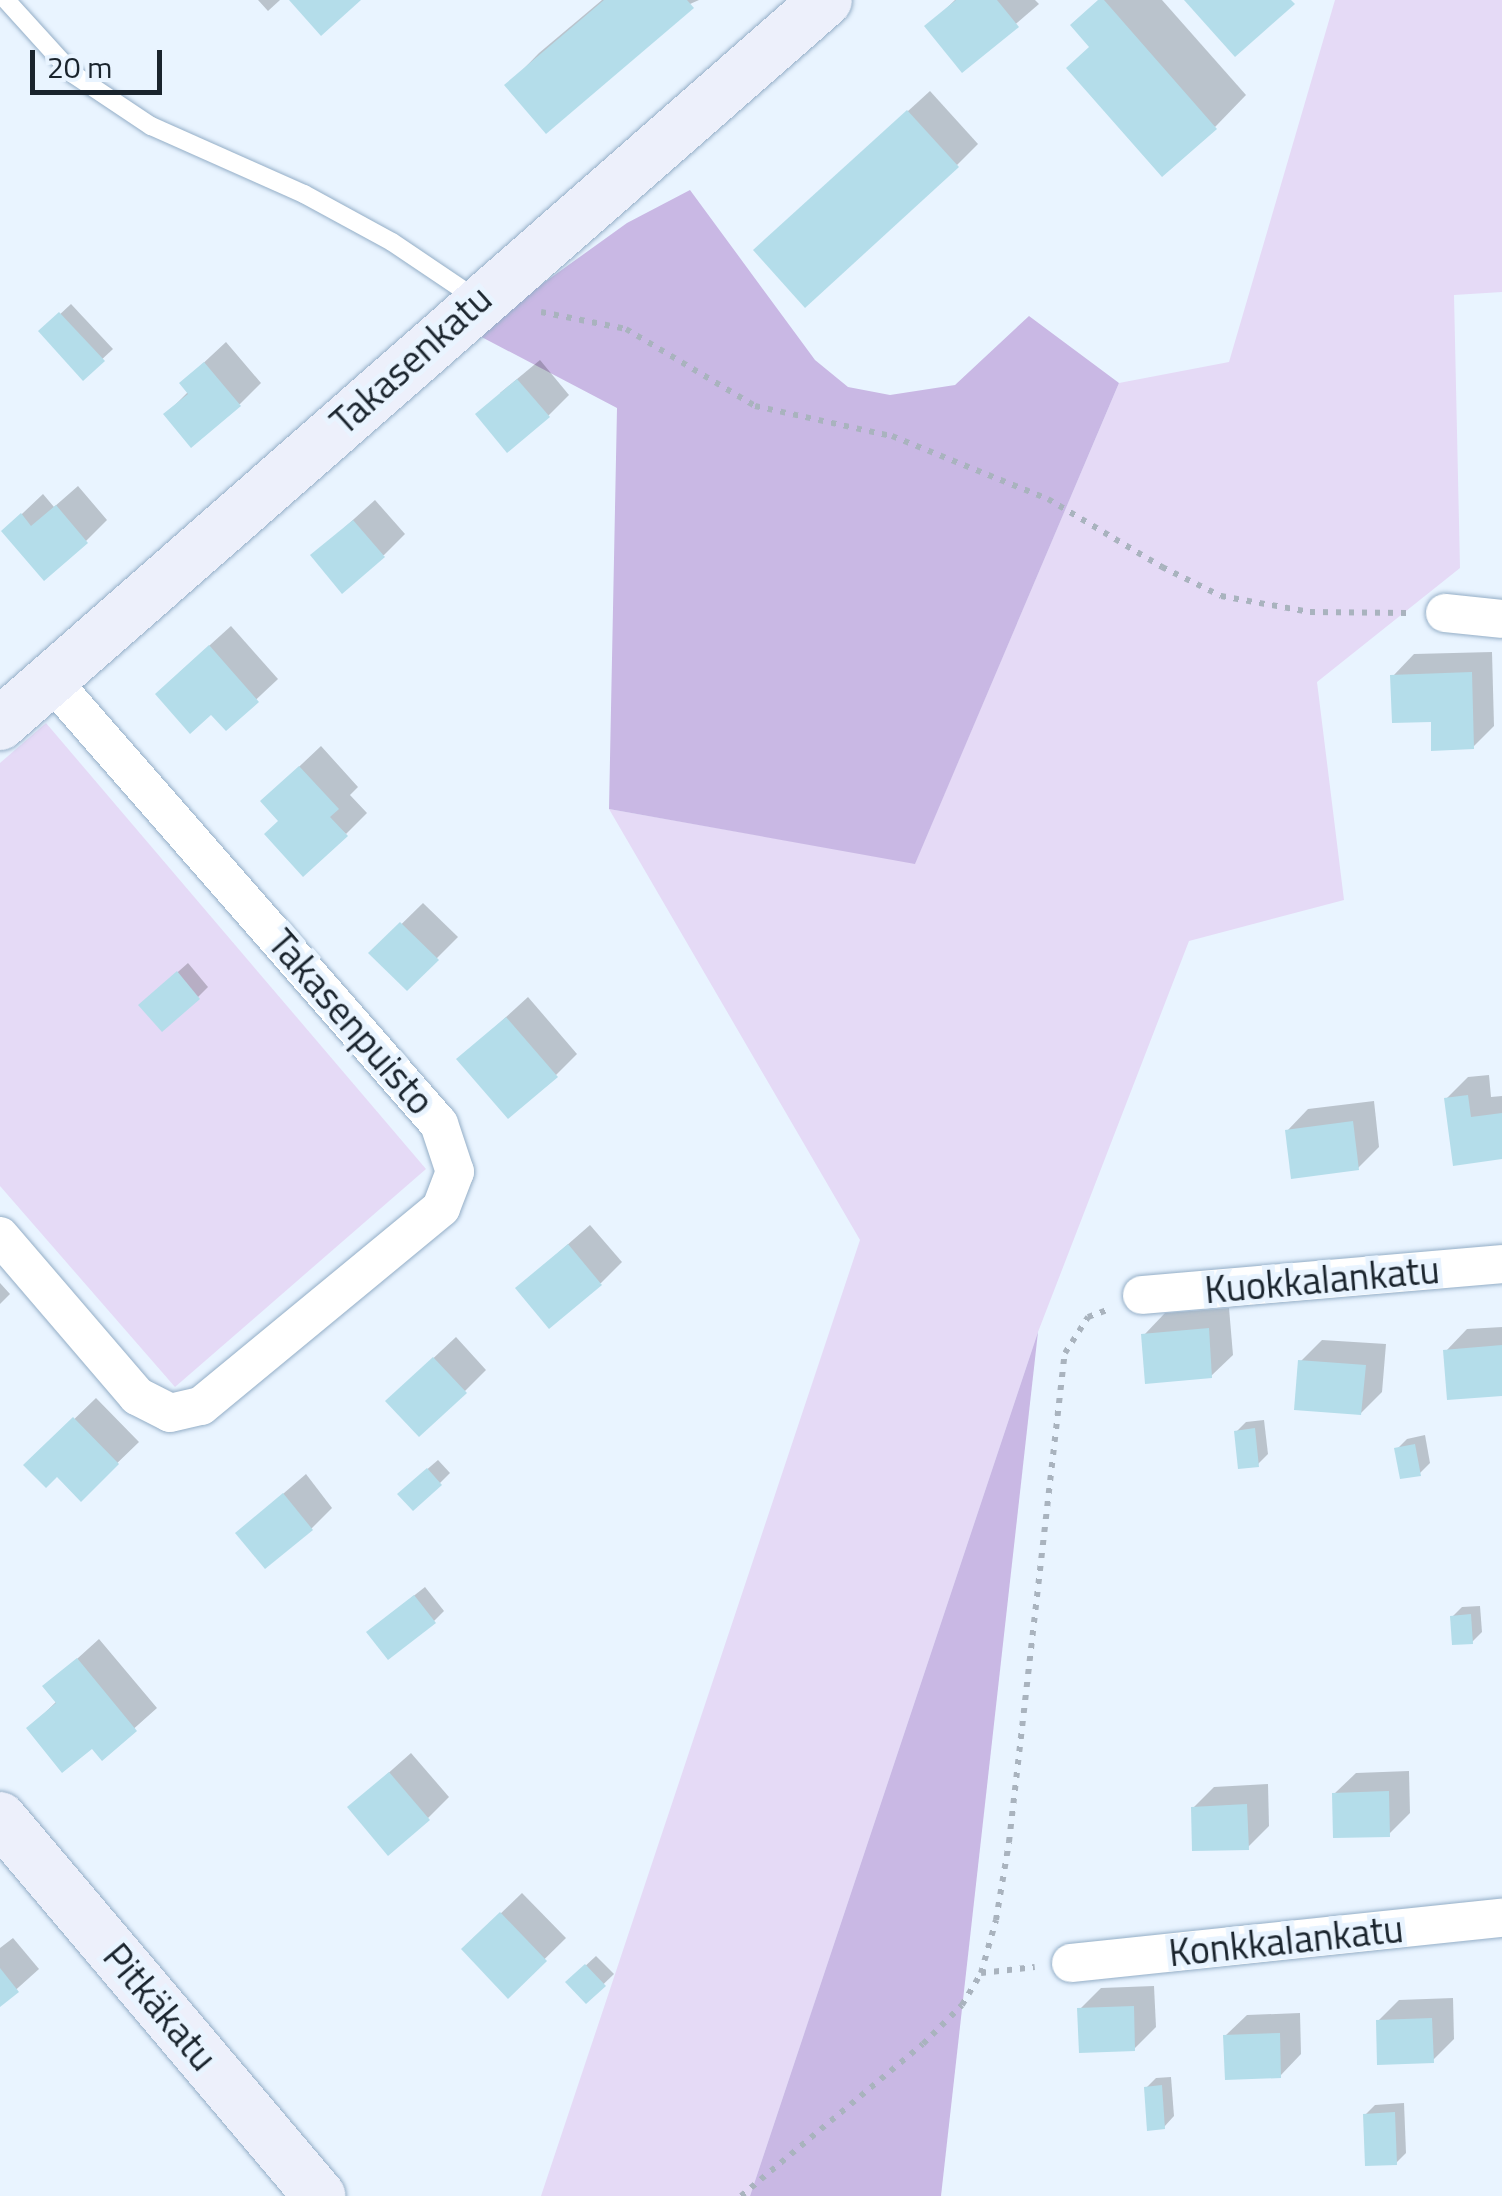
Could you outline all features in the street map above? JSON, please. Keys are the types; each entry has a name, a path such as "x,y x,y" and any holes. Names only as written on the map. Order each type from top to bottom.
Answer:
{"street":[{"name":"Takasenkatu","path":"0,724 478,300 826,0"},
{"path":"1445,613 1502,619"},
{"name":"Takasenpuisto","path":"0,1236 137,1396 170,1412 201,1406 441,1208 455,1172 439,1124 51,680"},
{"name":"Kuokkalankatu","path":"1142,1296 1502,1264"},
{"name":"Pitkäkatu","path":"8,1842 320,2196"},
{"name":"Konkkalankatu","path":"1071,1963 1502,1918"}],"lane":[{"path":"6,0 74,74 151,126 304,194 392,242 478,300"}],"path":[{"path":"478,300 626,329 756,406 892,436 1048,499 1162,567 1220,596 1310,612 1445,613"},
{"path":"741,2196 923,2044 962,2006 981,1973 996,1920 1008,1842 1065,1353 1088,1317 1142,1296"},
{"path":"981,1973 1071,1963"}],"shaded area":[{"path":"1335,0 1502,0 1502,292 1454,295 1460,568 1317,682 1344,900 1189,941 1038,1332 750,2196 541,2196 860,1240 609,809 915,863 1119,383 1229,362"},
{"path":"690,190 815,360 848,387 890,395 955,385 1029,316 1119,383 915,864 609,809 617,408 474,333 627,223"},
{"path":"46,723 426,1169 175,1387 0,1186 0,763"},
{"path":"1038,1332 941,2196 750,2196"}],"building":[{"path":"289,0 361,0 321,36"},
{"path":"604,0 687,0 694,8 546,134 504,85"},
{"path":"956,0 997,0 1019,27 962,73 924,26"},
{"path":"1098,0 1104,0 1217,129 1162,177 1066,68 1089,47 1070,25"},
{"path":"1184,0 1291,0 1295,4 1235,57"},
{"path":"907,110 959,167 805,308 753,250"},
{"path":"59,312 105,361 83,381 38,331"},
{"path":"204,362 241,406 191,448 163,414 188,394 179,383"},
{"path":"517,379 550,417 507,453 475,414"},
{"path":"56,505 88,543 44,581 1,531 21,513 31,526"},
{"path":"353,520 385,557 342,594 310,555"},
{"path":"209,645 259,702 226,731 211,715 190,734 155,694"},
{"path":"1472,672 1474,749 1431,751 1431,722 1392,723 1390,675"},
{"path":"299,766 339,809 330,817 348,836 303,877 264,834 278,821 260,801"},
{"path":"400,922 439,960 407,991 368,953"},
{"path":"177,971 200,999 162,1032 138,1005"},
{"path":"506,1017 558,1077 508,1119 456,1059"},
{"path":"1468,1095 1471,1117 1502,1113 1502,1159 1453,1166 1444,1098"},
{"path":"1353,1121 1359,1170 1291,1179 1285,1130"},
{"path":"568,1244 602,1285 549,1329 515,1288"},
{"path":"1209,1328 1212,1378 1145,1384 1141,1334"},
{"path":"1502,1345 1502,1396 1447,1400 1443,1350"},
{"path":"433,1357 467,1393 419,1437 385,1401"},
{"path":"1298,1360 1366,1365 1361,1415 1294,1410"},
{"path":"73,1417 119,1464 81,1502 57,1477 46,1488 23,1465"},
{"path":"1255,1428 1259,1467 1238,1469 1234,1431"},
{"path":"1415,1444 1421,1476 1400,1479 1394,1448"},
{"path":"427,1468 442,1485 413,1511 397,1494"},
{"path":"283,1493 313,1530 265,1569 235,1533"},
{"path":"414,1595 436,1623 388,1660 366,1632"},
{"path":"1471,1614 1473,1644 1452,1645 1450,1616"},
{"path":"77,1658 137,1731 102,1761 92,1749 62,1773 26,1728 56,1703 42,1686"},
{"path":"389,1772 430,1820 388,1856 347,1807"},
{"path":"1389,1791 1390,1837 1333,1838 1332,1793"},
{"path":"1247,1804 1249,1850 1192,1851 1191,1807"},
{"path":"500,1912 547,1961 508,1999 461,1949"},
{"path":"585,1964 606,1986 586,2004 565,1982"},
{"path":"0,1968 19,1992 0,2007"},
{"path":"1134,2006 1135,2051 1079,2053 1077,2008"},
{"path":"1432,2018 1434,2063 1377,2065 1376,2020"},
{"path":"1280,2033 1281,2078 1225,2080 1223,2035"},
{"path":"1162,2085 1165,2129 1147,2131 1144,2087"},
{"path":"1395,2112 1397,2165 1365,2166 1363,2114"}]}
